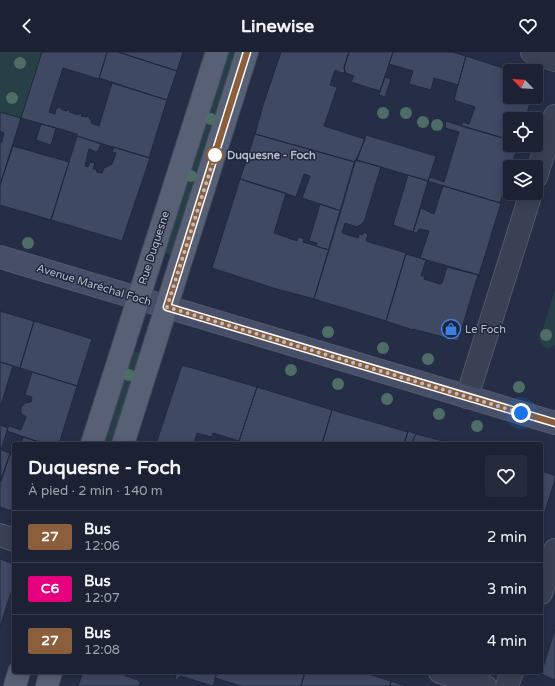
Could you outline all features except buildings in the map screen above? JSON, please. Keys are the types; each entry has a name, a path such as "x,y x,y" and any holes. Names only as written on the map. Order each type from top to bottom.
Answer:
{"main road":[{"name":"Rue Duquesne","path":"93,442 217,52"},
{"path":"125,442 247,52"},
{"name":"Avenue Maréchal Foch","path":"0,257 555,424"},
{"path":"15,686 18,674"},
{"path":"47,686 50,674"}],"street":[{"path":"532,52 555,60"},
{"path":"541,160 555,116"},
{"path":"467,397 529,200"},
{"path":"0,535 12,539"},
{"path":"543,587 555,550"},
{"path":"446,674 485,686"},
{"path":"507,686 511,674"}],"shaded area":[{"path":"0,52 42,52 21,118 0,112"},
{"path":"228,52 235,52 171,255 165,253"},
{"path":"555,290 555,345 547,349 539,341"},
{"path":"134,351 140,353 112,442 106,442"}],"bus line":[{"name":"27","path":"247,52 167,307 555,423"}],"place":[{"name":"Duquesne - Foch","path":"215,155"},
{"name":"Le Foch","path":"451,329"}],"route":[{"path":"215,155 216,152 167,307 521,413"}]}
